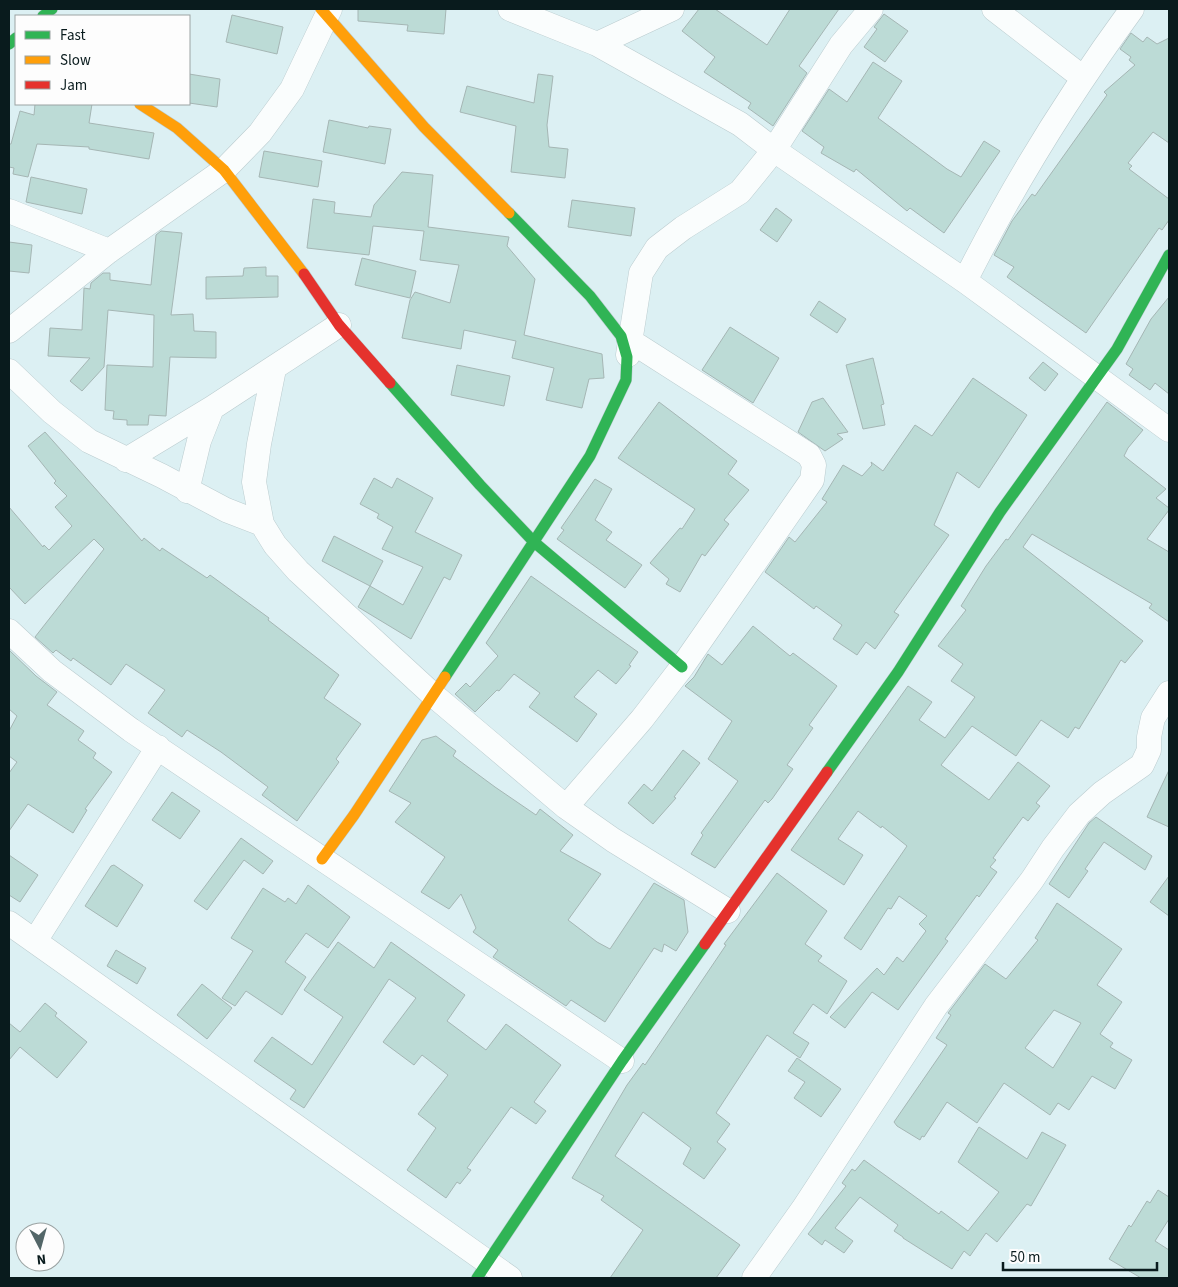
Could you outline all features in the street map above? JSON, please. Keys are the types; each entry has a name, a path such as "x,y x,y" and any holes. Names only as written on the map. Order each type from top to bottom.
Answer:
{"street":[{"path":"510,9 597,44 740,124 774,150 965,281 1169,430"},
{"path":"597,44 672,9"},
{"path":"322,859 354,815 590,456 626,380 628,348 641,273 657,248 683,228 740,192 774,150 806,97 841,45 871,9"},
{"path":"994,9 1082,77"},
{"path":"965,281 1023,171 1082,77 1132,9"},
{"path":"9,331 109,251 224,170 260,133 292,90 326,12 443,147 590,296 628,348 809,455 814,465 812,480 802,497 682,667 642,719 566,807"},
{"path":"142,105 177,128 224,170 287,249 339,325 480,485 534,542 682,667"},
{"path":"9,211 109,251"},
{"path":"482,1270 622,1061 898,672 1000,512 1117,349 1169,255"},
{"path":"126,460 212,408 339,325"},
{"path":"274,368 259,444 254,482 262,524 275,545 298,572 432,694 566,807 613,840 728,911"},
{"path":"9,371 52,412 89,440 242,518 262,524"},
{"path":"187,491 199,441 212,408"},
{"path":"9,631 52,671 131,730 622,1061"},
{"path":"754,1278 803,1209 936,1006 1032,880 1053,848 1079,814 1102,793 1142,765 1149,750 1148,737 1154,718 1169,693"},
{"path":"35,941 158,747"},
{"path":"9,923 272,1112 482,1270 510,1278"}],"building":[{"path":"358,9 446,9 444,34 407,31 408,25 358,21"},
{"path":"699,9 715,9 767,45 790,9 839,9 799,66 807,73 773,126 748,108 751,103 704,72 715,57 682,31"},
{"path":"884,14 908,31 885,62 864,47 877,29 874,27"},
{"path":"232,15 283,27 277,54 226,42"},
{"path":"1131,33 1143,42 1147,37 1157,44 1169,38 1169,143 1153,132 1128,163 1132,166 1129,169 1169,199 1169,220 1162,230 1159,228 1086,333 1007,277 1014,267 994,255 1012,221 1032,194 1035,196 1107,95 1104,92 1135,65 1129,60 1131,57 1120,49"},
{"path":"873,62 902,81 878,118 947,169 961,177 984,141 1000,151 944,233 910,208 907,211 856,169 854,172 821,153 824,147 802,131 829,89 847,102"},
{"path":"190,74 220,79 217,107 190,103"},
{"path":"538,74 553,76 547,125 549,147 568,149 565,178 511,172 516,126 460,112 467,86 534,103"},
{"path":"35,105 92,105 89,123 154,133 149,159 89,149 89,147 37,144 28,177 13,174 14,168 9,167 9,144 11,144 20,111 34,115"},
{"path":"329,120 368,128 369,126 391,129 385,164 323,152"},
{"path":"264,151 322,161 318,187 259,177"},
{"path":"402,172 433,175 428,227 509,237 507,246 535,279 524,335 602,354 604,378 589,379 582,408 546,400 554,368 512,358 516,341 464,330 461,349 402,338 410,300 415,292 450,303 459,265 420,260 424,231 373,226 369,255 307,248 313,199 335,202 334,213 371,217 374,205"},
{"path":"31,177 87,189 82,214 26,202"},
{"path":"572,200 635,208 631,236 568,227"},
{"path":"776,208 792,220 777,242 760,230"},
{"path":"161,231 182,233 171,315 193,314 194,331 216,332 216,358 170,357 166,416 149,415 148,425 127,425 127,420 113,419 114,411 105,410 107,365 153,367 154,315 108,310 104,367 82,391 70,381 90,358 48,356 50,328 82,330 84,288 90,289 91,283 103,273 110,273 110,280 151,285 156,235"},
{"path":"9,242 32,245 29,273 9,271"},
{"path":"362,258 416,271 410,298 355,285"},
{"path":"266,267 266,276 278,276 278,297 206,299 206,277 243,276 244,268"},
{"path":"1169,297 1169,394 1155,383 1150,390 1129,375 1133,369 1126,364 1151,319"},
{"path":"819,301 846,319 837,333 810,315"},
{"path":"730,327 779,358 753,403 702,370"},
{"path":"873,358 884,404 881,405 885,425 863,429 846,365"},
{"path":"1043,362 1058,374 1045,391 1029,378"},
{"path":"457,365 510,376 504,406 451,395"},
{"path":"973,378 1027,415 979,488 957,472 934,525 949,535 894,612 899,615 875,649 866,642 857,655 833,639 842,625 816,606 814,609 765,572 789,537 795,542 827,502 822,499 843,465 862,476 872,465 871,462 883,471 915,425 932,436"},
{"path":"823,398 848,432 837,434 843,439 825,451 798,432 812,402"},
{"path":"659,402 737,461 728,474 749,490 724,520 729,524 705,556 702,554 680,592 666,584 669,579 650,563 680,528 682,529 695,509 618,458"},
{"path":"1107,402 1143,430 1124,456 1166,489 1156,498 1169,510 1147,539 1169,552 1169,622 1149,608 1152,604 1032,534 1023,547 1143,641 1125,663 1121,660 1079,729 1075,727 1068,738 1041,720 1016,756 972,726 941,765 989,800 1018,762 1050,786 1036,803 1040,806 1028,821 1023,817 993,858 996,860 990,867 997,872 979,897 977,895 945,939 948,941 898,1010 872,992 845,1028 830,1017 877,968 884,975 897,957 903,962 926,931 919,924 927,916 899,896 891,909 888,908 861,950 844,938 907,846 882,826 881,828 858,811 838,839 863,855 844,885 791,850 908,686 932,702 919,720 945,738 975,697 951,681 963,664 938,646 966,610 961,606 986,566 1006,539 1008,540"},
{"path":"45,432 142,541 144,538 160,551 162,548 207,578 210,575 269,618 268,620 339,675 324,698 361,724 336,759 339,762 297,821 262,795 268,787 221,752 187,730 182,737 148,713 165,690 126,664 111,685 73,658 71,661 56,650 53,653 35,637 104,549 94,539 25,604 9,587 9,507 43,547 44,545 49,550 72,526 55,507 67,496 54,483 56,481 28,446"},
{"path":"374,478 392,488 397,478 433,498 415,532 462,555 450,580 444,577 411,639 358,607 370,586 403,605 423,567 382,549 393,527 377,518 379,514 360,504"},
{"path":"595,479 612,489 595,520 612,532 606,540 642,565 625,588 557,539 564,530 561,528"},
{"path":"334,536 383,561 370,586 322,561"},
{"path":"531,576 638,652 629,665 631,666 616,684 598,670 574,697 597,714 577,742 529,707 540,693 514,674 499,691 497,690 475,712 455,694 466,683 470,687 498,656 486,643"},
{"path":"753,626 790,656 793,653 837,686 809,725 813,728 787,765 793,769 772,799 768,803 765,800 715,868 691,854 703,835 701,833 738,781 708,759 732,721 685,686 694,677 708,654 722,665"},
{"path":"9,650 36,676 57,692 47,705 84,731 78,740 96,753 93,758 112,772 85,809 87,810 73,833 28,804 9,831 9,773 17,762 9,756 9,731 17,716 9,709"},
{"path":"436,736 456,751 453,756 495,787 536,815 540,809 573,835 560,851 601,874 568,920 597,942 610,949 654,883 684,900 688,932 676,951 664,944 662,952 654,948 605,1022 571,1000 566,1006 493,957 498,950 473,932 476,928 461,894 449,909 421,892 445,857 395,822 411,803 389,791 422,740"},
{"path":"683,750 700,763 674,797 676,798 653,824 628,803 644,784 652,791"},
{"path":"1169,770 1169,827 1147,817"},
{"path":"172,792 200,811 180,839 152,820"},
{"path":"1096,817 1152,856 1145,870 1104,842 1085,869 1088,871 1069,898 1049,884 1089,823"},
{"path":"241,838 273,861 263,874 244,860 207,910 194,901"},
{"path":"9,855 38,875 20,902 9,895"},
{"path":"114,865 143,885 117,927 85,906 111,866"},
{"path":"777,873 827,911 805,944 822,956 818,961 847,981 827,1014 813,1004 793,1033 809,1043 800,1058 767,1035 716,1113 730,1124 717,1142 726,1149 704,1179 683,1164 691,1148 643,1112 615,1156 740,1245 716,1278 610,1278 643,1230 601,1200 604,1196 572,1178 627,1085 643,1063 645,1065 726,945 724,944"},
{"path":"1169,876 1169,916 1150,902"},
{"path":"308,885 350,917 328,948 306,933 285,962 306,977 282,1015 246,991 235,1006 222,998 253,951 231,938 263,888 285,902 288,898 296,904"},
{"path":"1057,903 1122,949 1097,985 1122,1002 1100,1034 1113,1043 1110,1047 1132,1060 1115,1089 1092,1076 1069,1110 1058,1103 1050,1115 1004,1083 977,1123 947,1102 924,1137 922,1136 920,1140 897,1126 894,1122 947,1045 936,1038 951,1015 948,1013 985,964 1006,979 1038,940 1035,938","holes":["1054,1010 1081,1023 1053,1068 1025,1048"]},
{"path":"338,942 374,968 391,942 465,995 447,1021 486,1050 506,1024 561,1065 534,1102 546,1111 536,1124 511,1107 467,1168 471,1170 460,1184 457,1182 446,1198 407,1170 436,1128 418,1114 448,1075 422,1055 414,1065 383,1042 416,998 389,979 304,1108 290,1099 296,1090 254,1061 272,1037 312,1065 343,1017 304,990"},
{"path":"116,950 146,968 137,984 107,966"},
{"path":"202,984 232,1008 207,1039 177,1015"},
{"path":"45,1003 57,1013 55,1016 87,1042 57,1078 20,1047 9,1060 9,1023 20,1032"},
{"path":"797,1058 841,1089 821,1117 794,1098 805,1082 788,1071"},
{"path":"979,1127 1027,1159 1042,1132 1066,1145 1031,1206 1027,1204 997,1242 986,1233 970,1256 964,1251 952,1269 894,1231 898,1225 860,1197 835,1228 853,1241 844,1253 825,1240 822,1245 808,1234 846,1186 842,1183 852,1169 855,1171 864,1160 939,1214 941,1211 968,1231 999,1192 958,1162"},
{"path":"1158,1190 1169,1197 1169,1219 1155,1241 1169,1250 1169,1278 1141,1278 1109,1259 1129,1225 1131,1227 1147,1201 1150,1203"}],"traffic: fast":[{"path":"44,15 52,9"},
{"path":"9,44 15,39"},
{"path":"445,677 590,456 626,380 627,357 621,336 590,296 509,213"},
{"path":"827,772 898,672 1000,512 1117,349 1169,255"},
{"path":"390,383 480,485 534,542 682,667"},
{"path":"477,1278 622,1061 705,944"}],"traffic: slow":[{"path":"321,9 424,127 509,213"},
{"path":"142,105 177,128 224,170 304,274"},
{"path":"322,859 354,815 445,677"}],"traffic: jam":[{"path":"304,274 339,325 390,383"},
{"path":"705,944 827,772"}]}
